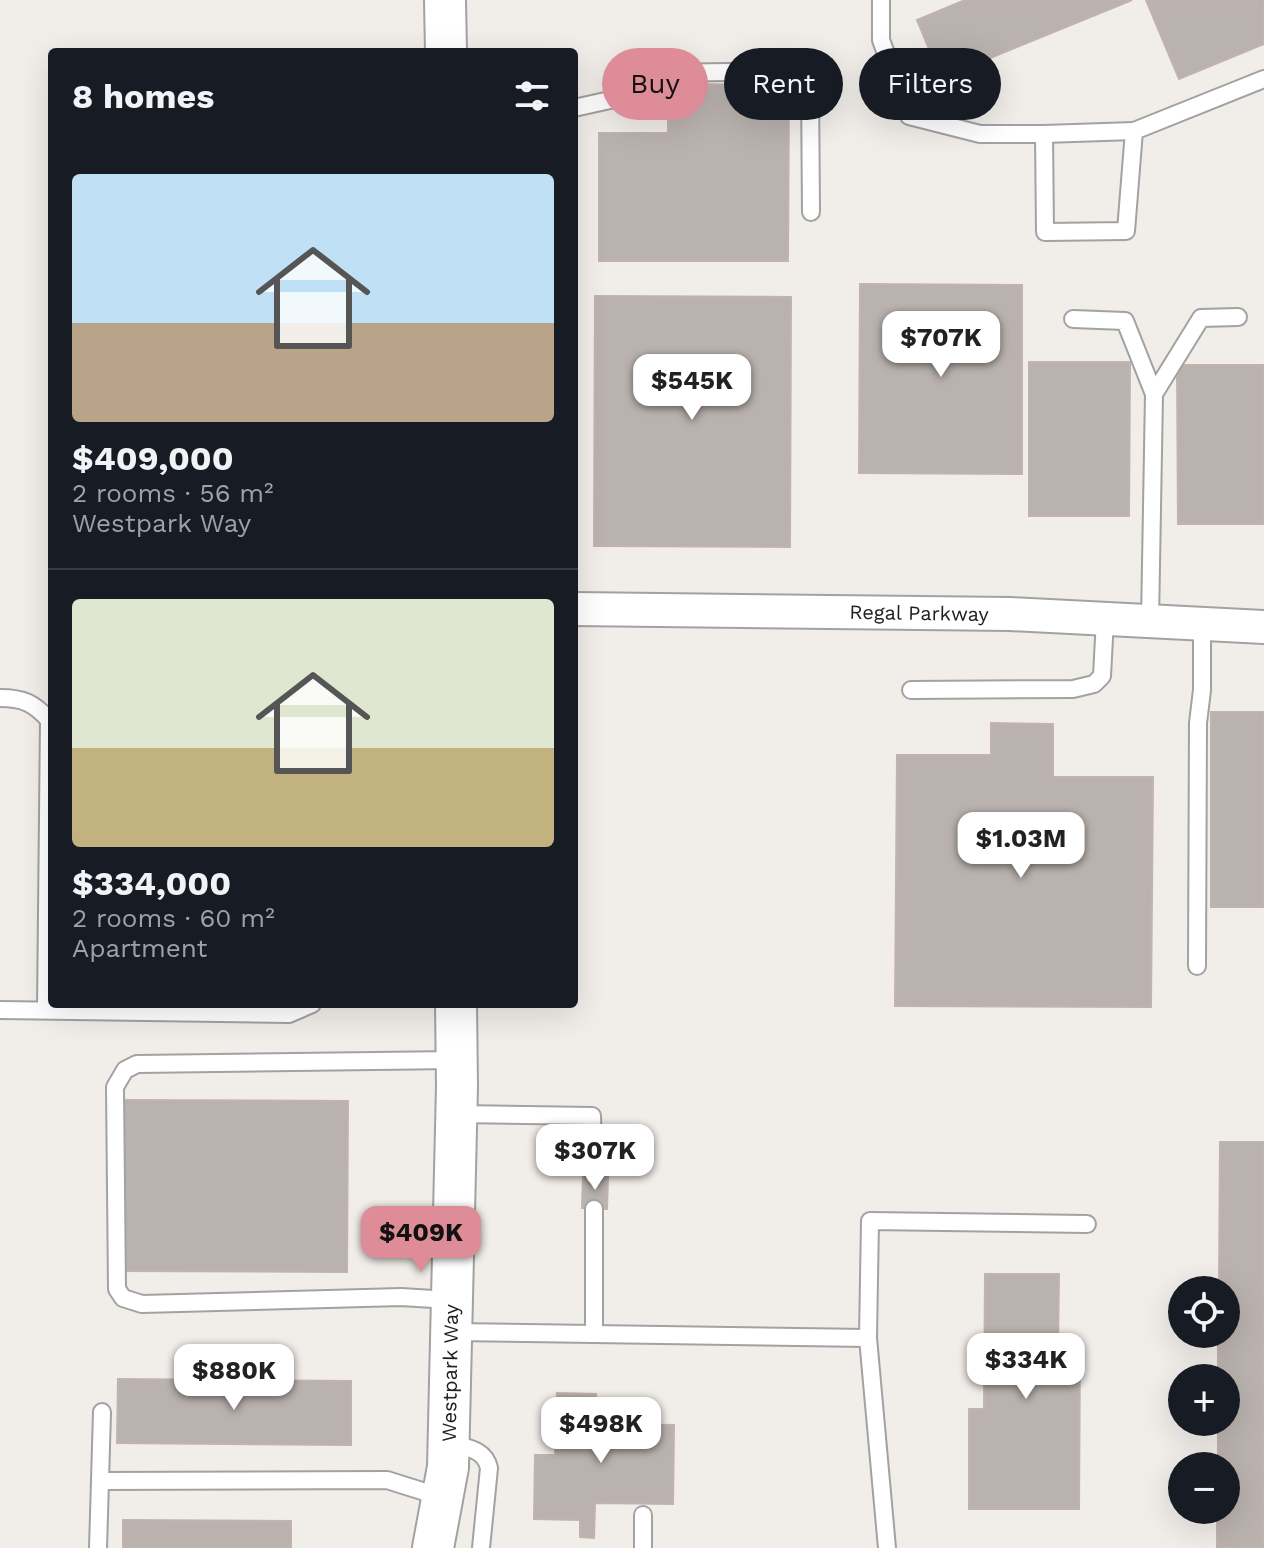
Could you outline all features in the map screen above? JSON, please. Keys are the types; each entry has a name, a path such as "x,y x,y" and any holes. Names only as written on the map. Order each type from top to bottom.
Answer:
{"street":[{"path":"445,0 446,48"},
{"name":"Regal Parkway","path":"578,609 1010,614 1264,627"},
{"name":"Westpark Way","path":"433,1548 448,1443 456,1008"}],"lane":[{"path":"881,0 881,40 909,116 980,134 1134,131 1264,79"},
{"path":"578,107 610,100 658,73 790,71 802,74 810,84 811,212"},
{"path":"1044,134 1045,232 1126,231 1134,131"},
{"path":"1154,394 1201,318 1238,317"},
{"path":"1073,319 1125,321 1154,394 1150,622"},
{"path":"911,690 1073,689 1094,684 1102,676 1105,619"},
{"path":"1197,966 1198,723 1202,624"},
{"path":"0,698 24,700 36,706 48,719"},
{"path":"46,1010 48,817"},
{"path":"0,1010 289,1014 303,1008"},
{"path":"457,1060 137,1064 125,1070 115,1087 117,1289 123,1298 142,1304 401,1297 452,1316 594,1334 868,1338"},
{"path":"456,1114 592,1116 594,1176"},
{"path":"594,1209 594,1334"},
{"path":"887,1548 868,1338 870,1221 1087,1224"},
{"path":"98,1548 102,1412"},
{"path":"448,1443 481,1452 487,1459 489,1468 481,1548"},
{"path":"100,1481 387,1480 442,1497"},
{"path":"643,1515 643,1548"}],"building":[{"path":"965,0 1132,0 1001,53 1001,48 929,48 917,20"},
{"path":"1146,0 1264,0 1264,44 1179,79"},
{"path":"708,84 724,84 724,120 789,120 788,261 599,261 599,133 668,133 668,120 708,120"},
{"path":"860,284 1022,285 1022,474 859,473"},
{"path":"595,296 791,297 790,547 594,546"},
{"path":"1029,362 1130,362 1129,516 1029,516"},
{"path":"1177,365 1264,365 1264,524 1178,524"},
{"path":"1211,712 1264,712 1264,907 1211,907"},
{"path":"991,723 1053,724 1053,777 1153,777 1151,1007 895,1006 897,755 991,755"},
{"path":"119,1100 348,1101 347,1272 118,1271"},
{"path":"1220,1142 1264,1142 1264,1548 1217,1548 1217,1524 1240,1524 1240,1452 1218,1452 1218,1436 1240,1436 1240,1364 1218,1364 1218,1348 1240,1348 1240,1276 1219,1276"},
{"path":"583,1176 608,1176 607,1209 582,1208"},
{"path":"985,1274 1059,1274 1058,1343 1080,1343 1079,1509 969,1509 969,1409 984,1409"},
{"path":"118,1379 351,1381 351,1445 117,1443"},
{"path":"557,1393 596,1394 595,1424 674,1425 673,1504 595,1503 594,1538 580,1537 580,1520 534,1519 535,1455 555,1455"},
{"path":"123,1520 291,1521 291,1548 123,1548"}]}
